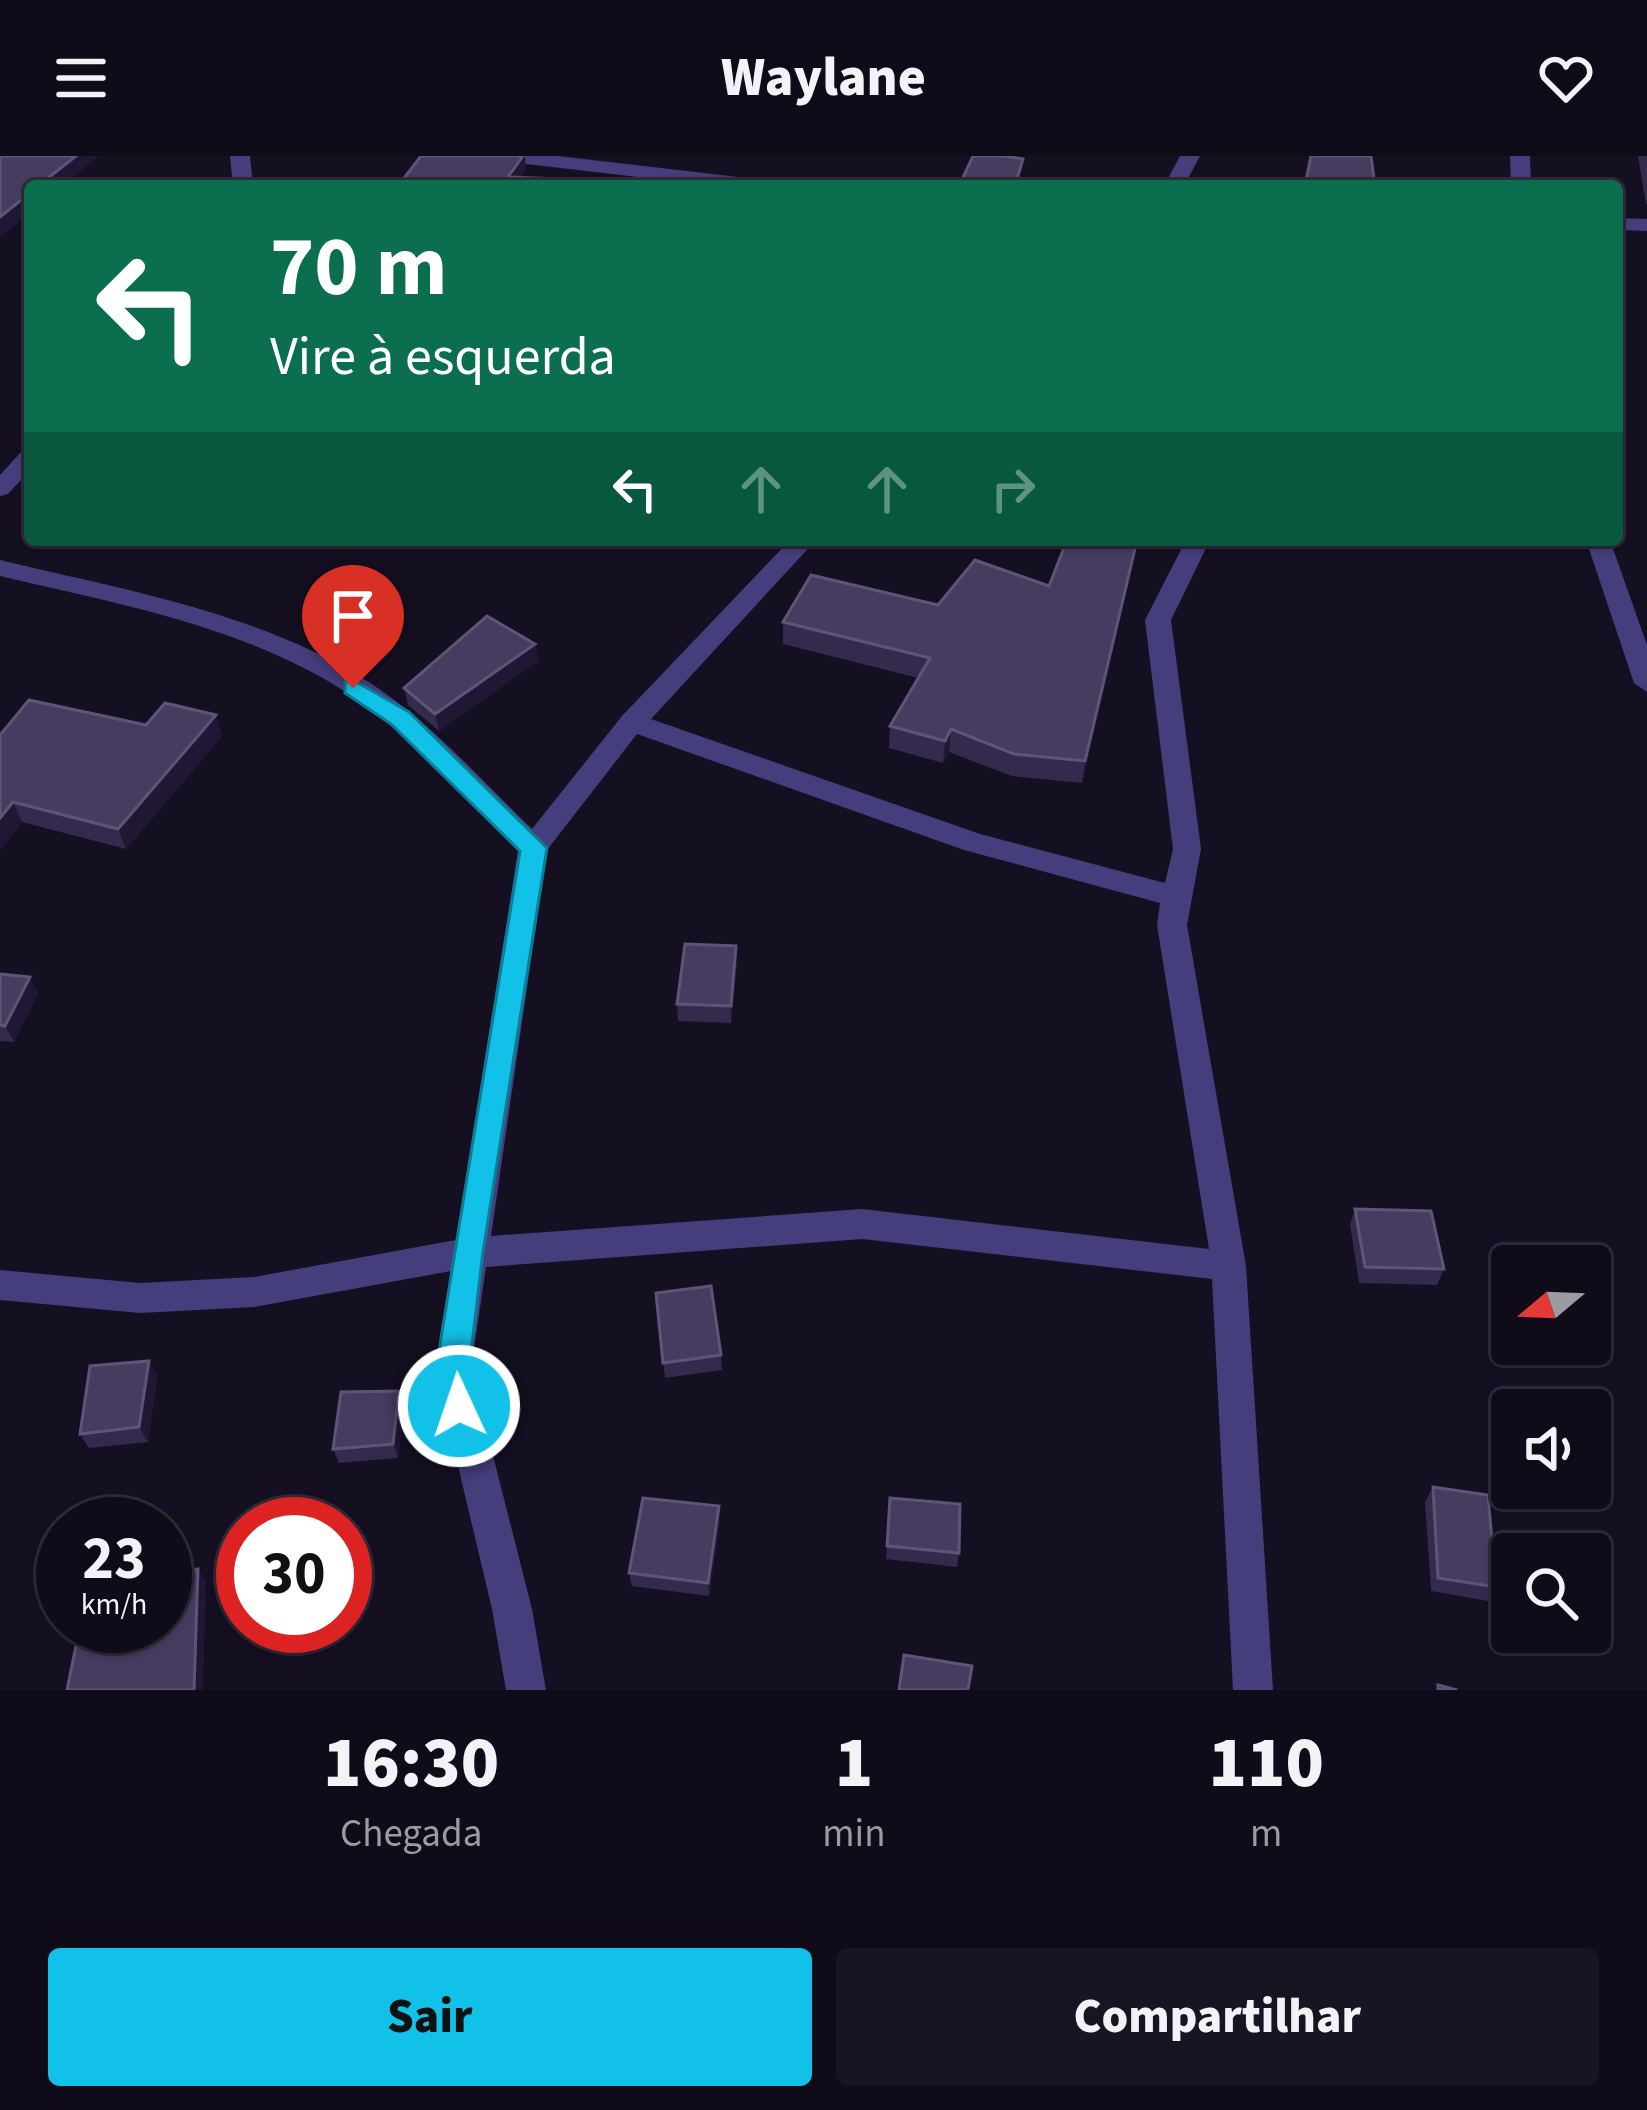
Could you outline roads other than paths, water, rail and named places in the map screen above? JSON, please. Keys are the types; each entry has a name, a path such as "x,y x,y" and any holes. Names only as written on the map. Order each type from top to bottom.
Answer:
{"street":[{"path":"509,156 714,180"},
{"path":"0,489 24,463"},
{"path":"526,1690 519,1630 465,1442 453,1369 533,848 632,722 799,546"},
{"path":"1195,546 1158,620 1187,849 1186,874 1172,896 1172,925 1229,1266 1253,1690"},
{"path":"1600,546 1647,683"},
{"path":"0,568 202,619 277,647 400,718 533,848"},
{"path":"632,722 921,826 1172,896"},
{"path":"1,1287 140,1298 254,1292 468,1252 862,1223 1229,1266"}]}
